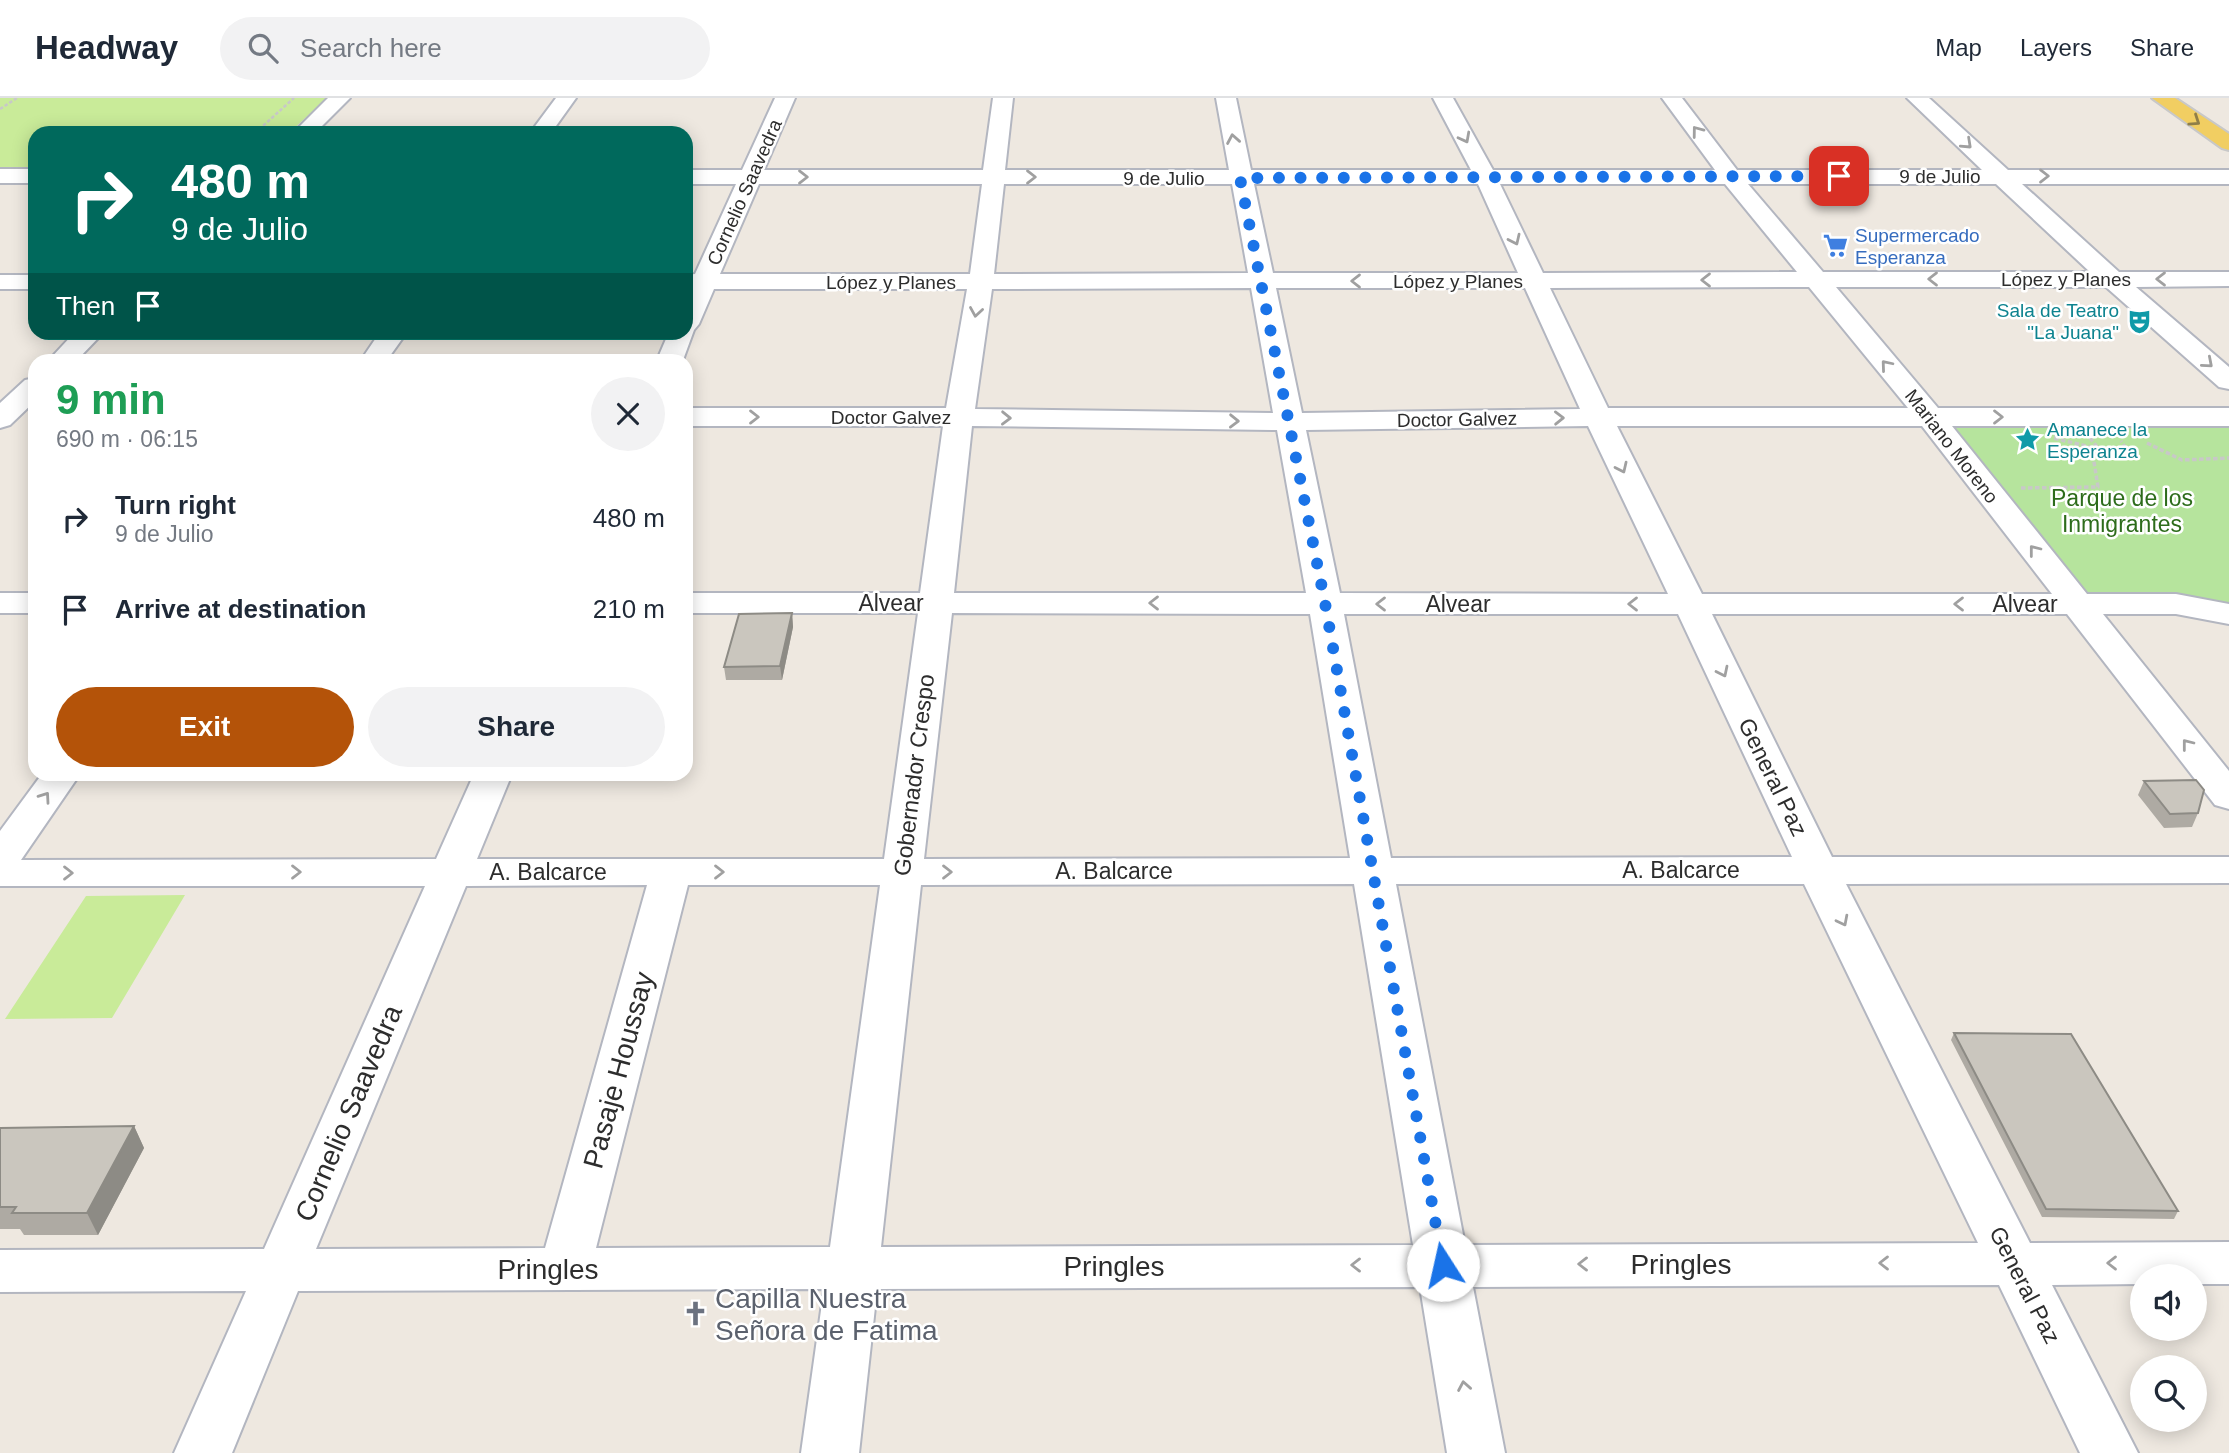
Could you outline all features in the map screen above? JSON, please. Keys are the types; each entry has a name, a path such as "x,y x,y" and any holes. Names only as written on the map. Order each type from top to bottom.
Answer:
{"main road":[{"path":"2162,98 2229,144"}],"street":[{"path":"310,126 340,98"},
{"path":"545,126 566,98"},
{"name":"Cornelio Saavedra","path":"695,282 751,177 785,98"},
{"name":"Gobernador Crespo","path":"830,1453 959,417 981,282 1003,98"},
{"path":"1226,98 1325,603 1476,1453"},
{"name":"General Paz","path":"1443,98 1486,178 1598,417 1818,870 2109,1453"},
{"name":"Mariano Moreno","path":"1672,98 1730,176 1930,417 2229,797"},
{"path":"1917,98 2112,279 2229,381"},
{"path":"0,176 28,176"},
{"name":"9 de Julio","path":"693,177 2229,177"},
{"name":"López y Planes","path":"695,282 2229,279"},
{"path":"0,282 28,282"},
{"path":"68,354 83,340"},
{"path":"0,419 28,393"},
{"name":"Doctor Galvez","path":"693,417 959,417 1291,422 1598,417 2229,418"},
{"path":"0,419 28,419"},
{"path":"0,603 28,603"},
{"name":"Alvear","path":"693,603 2176,604 2229,614"},
{"path":"0,860 56,781"},
{"name":"Cornelio Saavedra","path":"203,1453 490,781"},
{"name":"A. Balcarce","path":"0,873 2229,870"},
{"name":"Pasaje Houssay","path":"565,1269 671,872"},
{"name":"Pringles","path":"0,1271 2229,1263"}],"path":[{"path":"0,109 17,98"},
{"path":"263,126 294,98"},
{"path":"1985,488 2098,487 2093,456 2099,449 2129,453 2117,435"},
{"path":"2146,443 2182,460 2229,458"}],"green space":[{"path":"0,98 327,98 297,126 28,126 28,172 0,172"},
{"name":"Parque de los Inmigrantes","path":"1930,417 2229,418 2229,614 2076,604"},
{"path":"185,895 112,1018 5,1019 86,896"}],"building":[{"path":"792,613 780,666 724,667 739,614"},
{"path":"2196,780 2204,790 2198,813 2170,814 2144,781"},
{"path":"1954,1033 2071,1034 2178,1211 2046,1209"},
{"path":"134,1126 87,1213 12,1213 16,1207 0,1207 0,1128"}],"place":[{"name":"Supermercado Esperanza","path":"1835,246"},
{"name":"Sala de Teatro \"La Juana\"","path":"2139,321"},
{"name":"Amanece la Esperanza","path":"2027,440"},
{"name":"Capilla Nuestra Señora de Fatima","path":"695,1314"}],"route":[{"path":"1443,1265 1325,603 1291,422 1240,178 1839,176"}]}
